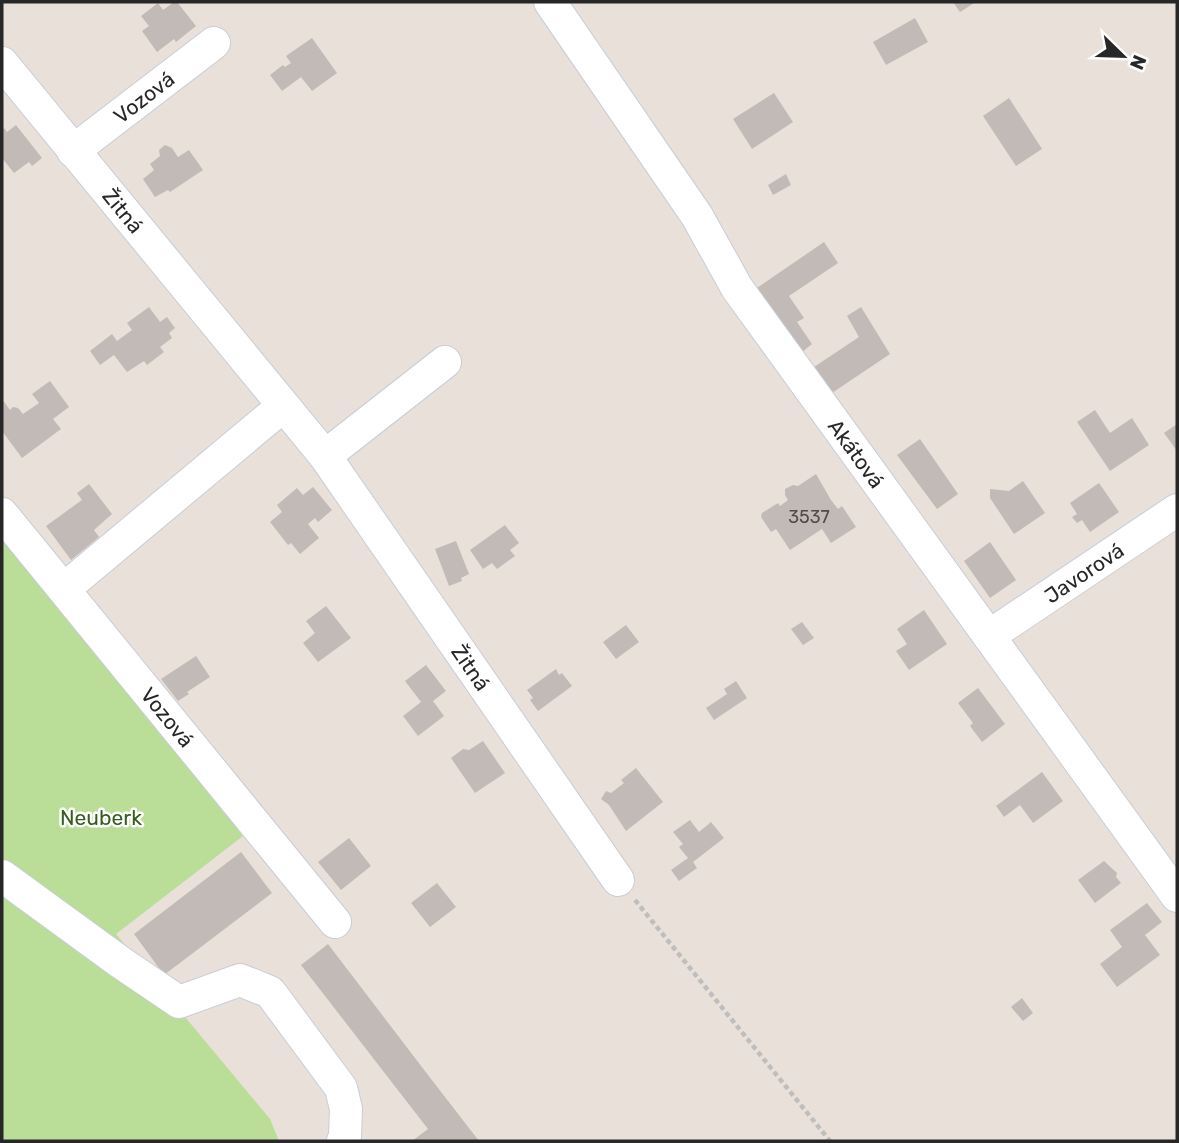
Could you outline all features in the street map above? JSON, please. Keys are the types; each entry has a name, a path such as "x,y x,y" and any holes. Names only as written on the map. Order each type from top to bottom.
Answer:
{"street":[{"name":"Akátová","path":"550,2 696,216 737,288 1177,896"},
{"name":"Vozová","path":"73,150 214,43"},
{"name":"Žitná","path":"2,63 325,456 618,880"},
{"path":"325,456 445,362"},
{"path":"64,589 283,406"},
{"name":"Javorová","path":"989,636 1177,510"},
{"name":"Vozová","path":"2,514 335,922"},
{"path":"2,876 179,1002 240,980 270,992 341,1088 346,1109 343,1141"}],"path":[{"path":"618,880 830,1141"}],"green space":[{"name":"Neuberk","path":"2,533 59,600 243,836 116,934 270,1119 279,1141 2,1141"}],"building":[{"path":"177,2 196,26 176,42 174,39 157,52 142,31 149,26 141,16 158,3 163,10"},
{"path":"953,2 976,2 960,12"},
{"path":"915,18 928,42 886,65 873,42"},
{"path":"312,38 337,73 312,91 301,77 282,91 270,75 283,65 285,67 291,63 286,56"},
{"path":"774,93 793,122 752,149 733,119"},
{"path":"1009,98 1042,149 1016,166 983,116"},
{"path":"16,125 42,158 32,166 29,162 14,173 2,158 2,130 4,128 7,132"},
{"path":"165,145 172,148 178,157 189,150 203,170 170,192 168,190 155,197 143,179 154,170 150,164 160,156 159,150"},
{"path":"786,174 791,185 773,195 768,185"},
{"path":"824,242 838,263 789,296 804,318 797,322 812,344 801,353 757,288"},
{"path":"149,307 160,322 167,317 175,328 169,333 172,338 160,347 164,352 147,365 144,361 127,372 114,355 100,365 90,351 112,334 117,341 132,330 127,323"},
{"path":"861,307 890,354 829,395 811,369 859,337 847,316"},
{"path":"50,381 69,407 53,419 61,429 22,458 2,431 2,399 10,410 13,407 18,408 23,414 39,403 32,394"},
{"path":"1095,410 1110,433 1132,418 1149,445 1110,471 1077,422"},
{"path":"1177,424 1177,451 1164,433"},
{"path":"920,439 958,494 937,509 897,455"},
{"path":"816,474 831,500 838,509 842,506 856,527 831,543 822,529 790,550 776,529 771,532 761,517 762,513 788,500 785,489 798,486"},
{"path":"1023,481 1045,513 1014,534 990,498 990,489 1009,491"},
{"path":"1099,483 1119,512 1090,532 1082,520 1077,523 1072,517 1077,514 1070,503"},
{"path":"89,484 112,514 94,530 99,537 71,560 46,526 82,500 77,493"},
{"path":"313,487 332,510 318,522 315,518 308,524 319,538 300,554 291,543 288,545 270,522 282,512 277,505 297,488 303,495"},
{"path":"505,525 519,543 510,550 515,556 497,569 492,563 483,569 470,550"},
{"path":"456,541 469,574 461,578 462,581 449,586 435,549"},
{"path":"990,542 1016,580 990,598 964,561"},
{"path":"326,606 351,638 318,662 303,643 315,633 306,621"},
{"path":"924,610 947,644 909,670 896,651 907,644 897,629"},
{"path":"802,622 814,638 803,645 791,629"},
{"path":"626,625 639,642 616,659 603,642"},
{"path":"196,656 210,677 178,701 161,679"},
{"path":"426,665 446,691 433,701 444,716 418,736 403,716 421,702 405,681"},
{"path":"556,669 572,686 538,711 527,690"},
{"path":"736,681 747,698 714,720 706,708 727,694 724,689"},
{"path":"978,688 1005,724 982,742 970,726 973,723 958,703"},
{"path":"483,741 505,773 475,793 451,758 463,749 469,750"},
{"path":"636,768 663,802 626,831 609,805 601,799 606,791 611,793 624,783 621,780"},
{"path":"1042,772 1063,801 1033,823 1020,805 1004,817 996,806"},
{"path":"690,820 699,832 711,822 724,838 693,862 697,868 679,881 671,870 688,858 679,847 683,844 673,832"},
{"path":"349,838 371,866 341,890 318,862"},
{"path":"241,852 272,893 164,975 134,934"},
{"path":"1104,861 1117,873 1116,877 1121,883 1095,903 1078,880"},
{"path":"437,883 456,907 430,927 411,903"},
{"path":"1147,903 1162,922 1145,935 1160,955 1117,987 1100,964 1122,947 1110,930"},
{"path":"328,944 479,1141 412,1141 428,1129 301,965"},
{"path":"1022,998 1033,1013 1023,1021 1011,1007"}]}
